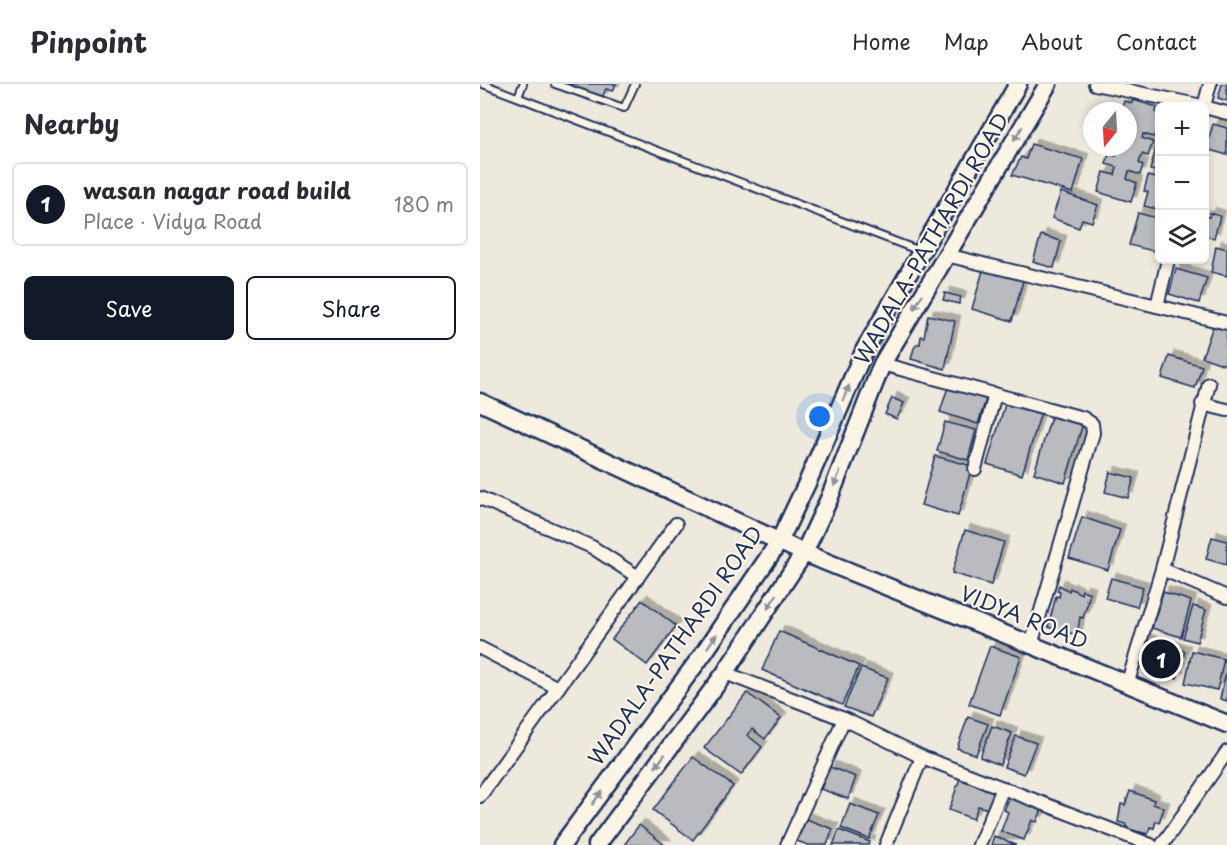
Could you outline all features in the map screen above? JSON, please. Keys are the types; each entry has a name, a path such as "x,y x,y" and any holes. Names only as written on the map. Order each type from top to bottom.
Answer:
{"main road":[{"name":"WADALA-PATHARDI ROAD","path":"562,845 703,654 779,542 865,349 1018,84"},
{"name":"WADALA-PATHARDI ROAD","path":"597,845 725,673 804,553 829,499 882,364 1048,84"},
{"name":"VIDYA ROAD","path":"480,402 804,553 1227,724"}],"street":[{"path":"1095,84 1180,102"},
{"path":"1205,102 1210,84"},
{"path":"1209,108 1227,113"},
{"path":"945,255 1227,323"},
{"path":"1157,306 1167,264"},
{"path":"882,364 1083,418 1092,424 1093,429 1030,645"},
{"path":"1127,685 1162,569 1202,404 1209,384"},
{"path":"975,469 995,394"},
{"path":"1202,404 1227,410"},
{"path":"480,498 592,548 638,577"},
{"path":"480,796 676,524"},
{"path":"1162,569 1227,597"},
{"path":"480,648 558,688"},
{"path":"725,673 844,719 922,757 1150,845"},
{"path":"787,845 844,719"},
{"path":"1162,845 1227,752"},
{"path":"886,845 922,757"},
{"path":"979,845 1003,788"}],"lane":[{"path":"483,84 921,251"},
{"path":"518,97 523,84"},
{"path":"555,84 624,108 635,84"}],"building":[{"path":"567,84 616,84 613,91 606,89 602,98"},
{"path":"1222,84 1227,84 1227,101 1218,98"},
{"path":"1133,100 1155,106 1155,134 1154,137 1143,134 1142,138 1153,142 1148,156 1142,154 1139,163 1143,165 1140,175 1129,171 1127,179 1137,183 1131,202 1098,192 1104,172 1115,175 1117,167 1106,164 1108,156 1137,156 1137,102 1132,102"},
{"path":"1213,124 1227,128 1227,155 1209,150"},
{"path":"1031,144 1083,159 1073,193 1012,175 1021,157 1026,159"},
{"path":"1155,152 1155,171 1150,170"},
{"path":"1148,176 1155,178 1155,209 1144,206 1148,192 1144,191"},
{"path":"1061,192 1098,205 1092,222 1082,219 1079,228 1052,218"},
{"path":"1138,213 1155,218 1155,248 1153,251 1129,245"},
{"path":"1210,213 1220,216 1214,238 1209,237"},
{"path":"1041,235 1061,241 1054,268 1033,262"},
{"path":"1216,246 1227,249 1227,276 1211,272"},
{"path":"984,267 1024,277 1012,321 972,309"},
{"path":"1176,269 1207,278 1199,303 1169,294"},
{"path":"945,293 961,297 959,304 943,300"},
{"path":"928,315 955,321 945,369 911,359 914,348 920,344 921,336 924,337"},
{"path":"1214,323 1227,328 1225,365 1202,357"},
{"path":"1169,356 1202,366 1195,388 1162,378"},
{"path":"948,387 986,399 978,424 940,412"},
{"path":"892,398 904,403 897,419 885,414"},
{"path":"1006,401 1041,412 1022,475 987,464"},
{"path":"1052,414 1083,423 1065,483 1034,473"},
{"path":"945,422 976,430 968,460 937,451"},
{"path":"935,456 972,466 958,516 921,505"},
{"path":"1110,472 1134,478 1128,498 1105,492"},
{"path":"1082,517 1120,530 1108,570 1069,558"},
{"path":"965,530 1004,542 991,585 952,573"},
{"path":"1212,537 1227,541 1227,565 1206,559"},
{"path":"1111,578 1143,587 1137,607 1105,598"},
{"path":"1059,585 1069,591 1070,588 1081,594 1082,590 1090,593 1088,601 1085,600 1088,602 1083,618 1080,617 1077,635 1048,627 1056,596 1059,597 1060,592 1057,591"},
{"path":"1163,592 1191,601 1181,637 1152,628"},
{"path":"642,600 676,626 647,665 612,639"},
{"path":"1193,606 1206,610 1197,642 1183,638"},
{"path":"779,631 859,666 842,705 762,670"},
{"path":"1145,640 1185,651 1177,678 1138,666"},
{"path":"990,646 1021,657 1000,715 969,704"},
{"path":"1192,651 1224,659 1217,690 1185,683"},
{"path":"861,668 888,678 871,717 844,707"},
{"path":"1227,668 1227,701 1220,699"},
{"path":"747,693 781,718 765,739 752,729 747,735 762,747 741,775 704,748"},
{"path":"968,717 988,724 976,755 957,748"},
{"path":"992,726 1012,733 1000,765 980,757"},
{"path":"1016,736 1036,743 1024,774 1004,767"},
{"path":"693,757 733,786 693,840 653,810"},
{"path":"830,767 856,777 848,799 821,789"},
{"path":"960,778 995,791 988,809 978,806 973,819 949,810"},
{"path":"1130,791 1154,800 1153,804 1164,808 1159,822 1156,821 1154,828 1150,827 1148,834 1128,829 1125,824 1118,822 1121,804 1125,805"},
{"path":"1010,797 1042,809 1037,822 1032,820 1024,840 1001,831 1008,812 1004,810"},
{"path":"850,804 879,815 869,839 841,828"},
{"path":"806,819 833,829 827,845 808,845 797,841"},
{"path":"639,825 665,845 624,845"},
{"path":"839,830 870,842 869,845 833,845"},
{"path":"994,836 1016,845 991,845"}],"place":[{"name":"wasan nagar road build","path":"1161,659"}]}
